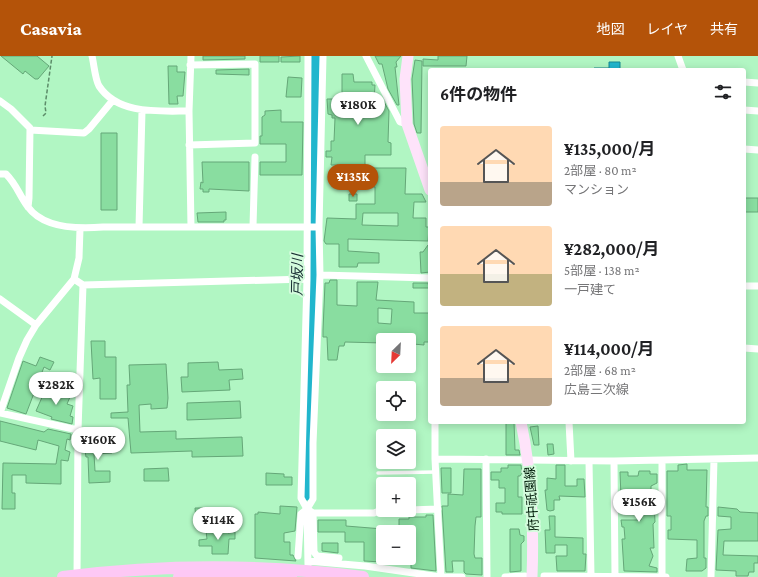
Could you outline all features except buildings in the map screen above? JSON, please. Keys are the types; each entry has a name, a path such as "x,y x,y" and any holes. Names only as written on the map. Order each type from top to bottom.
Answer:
{"main road":[{"path":"408,56 405,79 407,124 427,173"},
{"name":"府中祇園線","path":"522,424 529,460 534,534 534,577"},
{"path":"63,577 217,566 308,569 363,577"},
{"path":"179,577 218,575 290,577"}],"street":[{"path":"92,56 99,86 113,100 142,111 189,111"},
{"path":"191,56 189,111 191,227"},
{"path":"308,56 307,278 301,498 310,511 314,552 317,556 339,558"},
{"path":"323,56 319,227 320,275 313,442 313,499 310,511 308,569 365,566 441,577 462,577"},
{"path":"366,56 400,122 407,124"},
{"path":"678,56 682,68"},
{"path":"190,65 255,64 255,143 190,145"},
{"path":"746,82 758,83"},
{"path":"30,130 84,133 113,100"},
{"path":"0,101 12,109 30,128 30,198 28,207"},
{"path":"746,110 758,111"},
{"path":"139,227 142,111"},
{"path":"746,149 758,150"},
{"path":"253,226 255,157"},
{"path":"0,174 6,174 15,183 28,207 36,216 49,222 80,229 253,226 319,227"},
{"path":"78,430 0,413 19,358 36,325 74,279 79,258 80,229"},
{"path":"320,275 428,278"},
{"path":"74,279 83,285 307,278"},
{"path":"77,576 78,430 83,285"},
{"path":"746,286 758,286"},
{"path":"0,300 36,325"},
{"path":"746,348 758,349"},
{"path":"435,424 435,459 441,577"},
{"path":"569,424 571,461"},
{"path":"435,459 614,461 758,458"},
{"path":"486,459 487,577"},
{"path":"712,577 714,459"},
{"path":"662,460 662,577"},
{"path":"589,461 591,576"},
{"path":"614,461 615,576"},
{"path":"416,510 438,509"},
{"path":"298,556 300,514 310,511 376,512"},
{"path":"505,577 666,577"}],"lane":[{"path":"378,473 436,472"}],"path":[{"path":"43,116 46,113 45,106 52,56"}],"water":[{"path":"609,62 620,62 620,68 609,68"}],"waterway":[{"name":"戸坂川","path":"307,494 306,449 312,372 315,56"}]}
